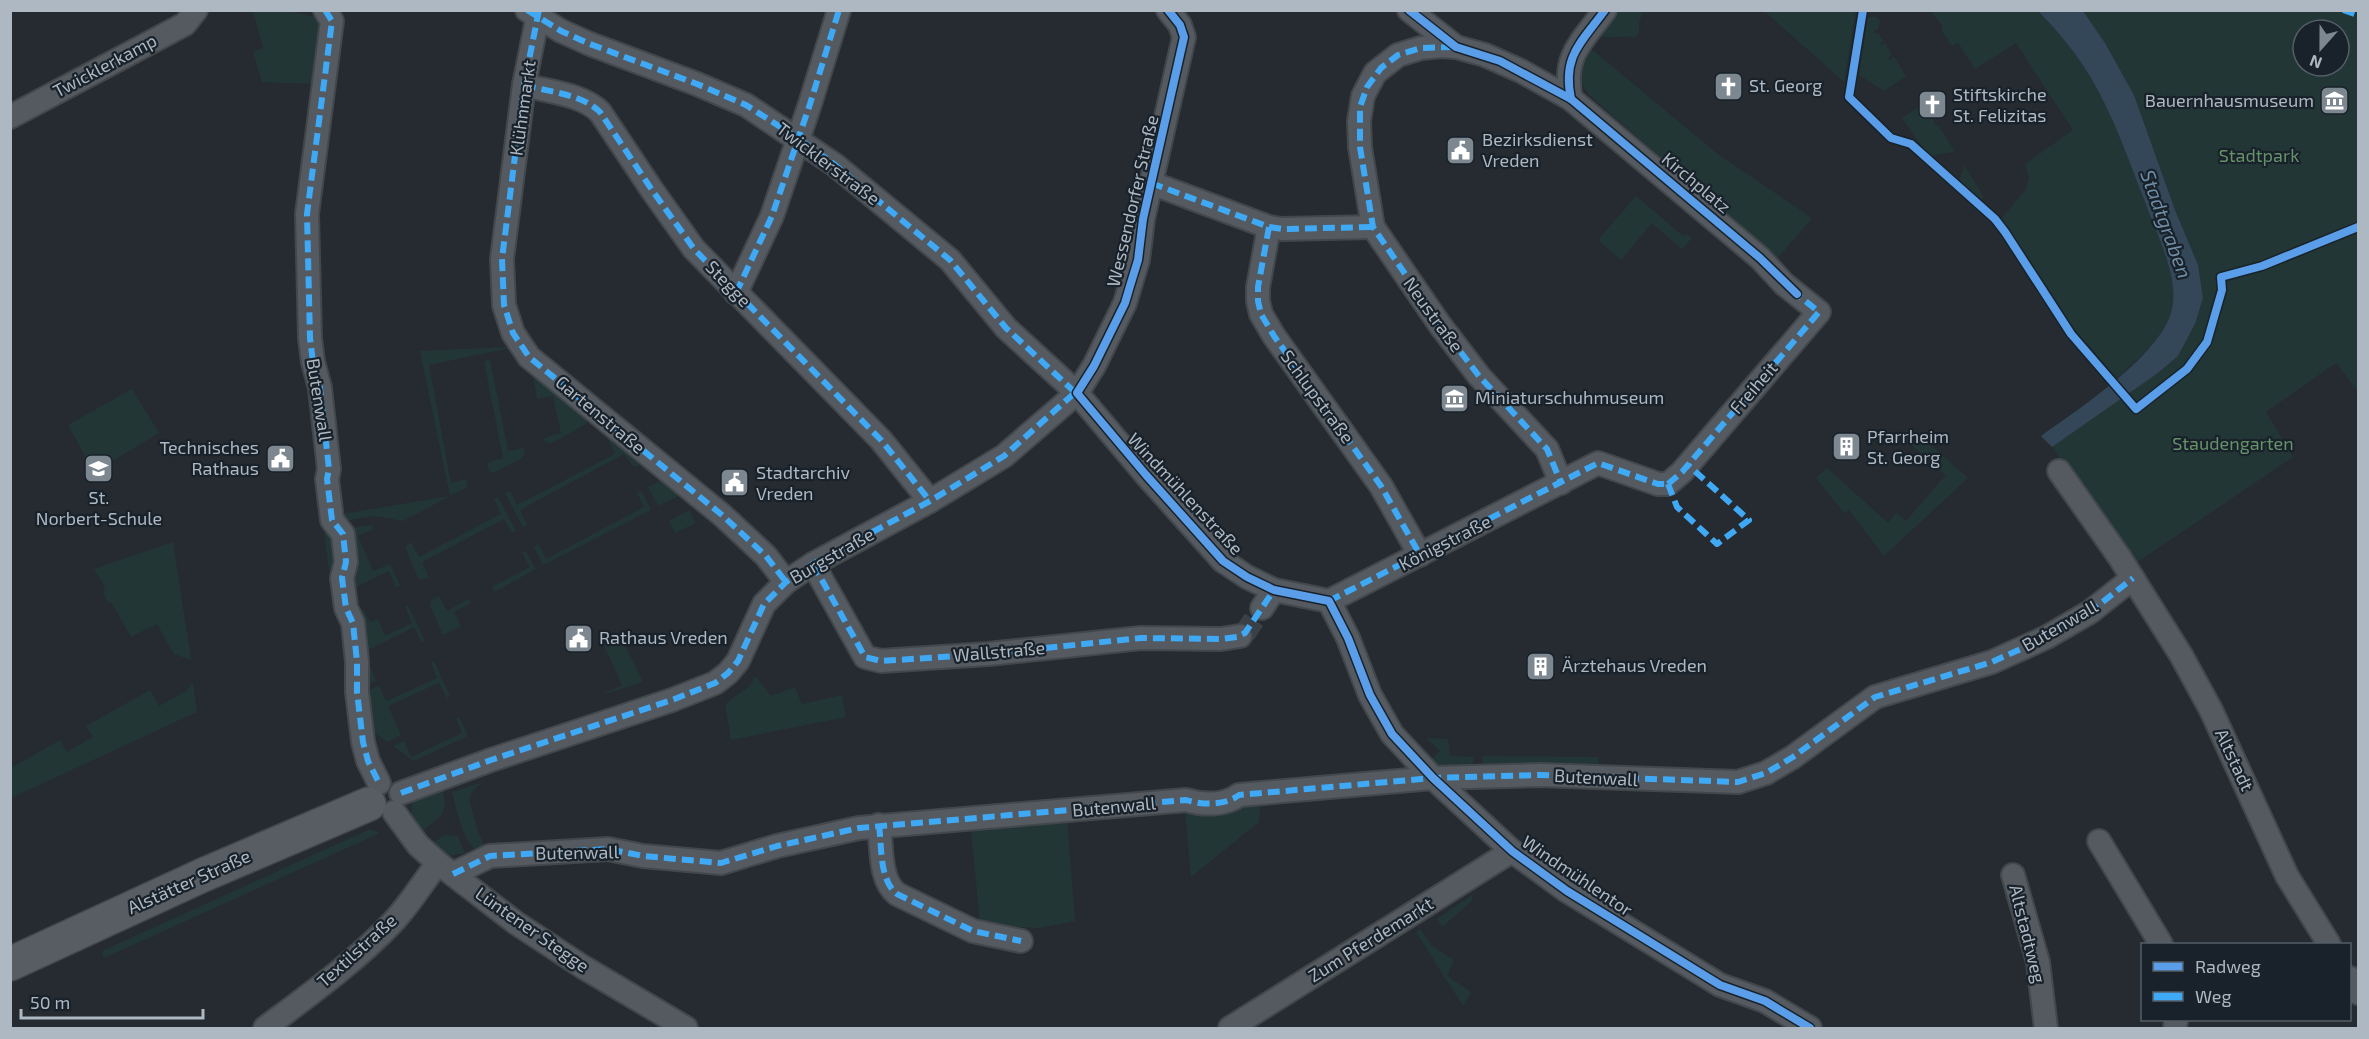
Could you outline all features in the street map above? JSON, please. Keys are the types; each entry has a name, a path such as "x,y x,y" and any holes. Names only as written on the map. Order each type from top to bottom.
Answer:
{"street":[{"name":"Twicklerkamp","path":"10,117 185,24 196,10"},
{"name":"Butenwall","path":"325,10 332,21 307,214 310,338 320,388 332,520 343,534 346,562 342,578 346,608 353,623 363,742 368,761 386,798"},
{"path":"736,293 772,216 799,139 839,10"},
{"name":"Wessendorfer Straße","path":"1077,393 1094,366 1125,303 1138,260 1143,219 1184,38 1180,25 1168,10"},
{"path":"1408,10 1456,47"},
{"path":"1571,99 1568,68 1573,54 1605,10"},
{"name":"Twicklerstraße","path":"535,12 561,31 590,44 746,105 799,139 835,165 950,260 1006,328 1077,393"},
{"name":"Klühnmarkt","path":"509,205 535,12"},
{"name":"Kirchplatz","path":"1359,121 1360,107 1375,73 1398,55 1421,48 1456,47 1500,61 1571,99 1760,258 1797,294"},
{"name":"Stegge","path":"524,85 592,104 605,119 694,249 880,440 930,501"},
{"name":"Neustraße","path":"1359,121 1360,147 1373,227 1433,316 1479,376 1547,449 1561,483"},
{"path":"1151,183 1269,227 1282,229 1373,227"},
{"name":"Gartenstraße","path":"509,205 502,259 504,305 513,333 522,348 529,357 722,515 766,556 786,582"},
{"name":"Schlupstraße","path":"1269,227 1258,287 1261,314 1277,341 1381,486 1420,555"},
{"name":"Freiheit","path":"1668,484 1682,472 1819,312 1797,294"},
{"name":"Burgstraße","path":"386,798 491,760 672,700 715,683 738,661 764,604 786,582 813,564 930,501 1004,456 1077,393"},
{"name":"Windmühlenstraße","path":"1077,393 1138,466 1223,561 1247,578 1268,599 1329,601"},
{"name":"Königstraße","path":"1329,601 1598,463 1658,484 1668,484"},
{"path":"2059,471 2133,578"},
{"name":"Wallstraße","path":"813,564 865,657 881,661 988,654 1141,638 1221,639 1240,636"},
{"name":"Butenwall","path":"445,868 490,856 608,849 643,856 721,863 777,846 879,825 1002,817 1186,800 1198,804 1231,801 1239,795 1433,778 1540,775 1738,782 1766,774 1875,698 1992,662 2047,637 2091,612 2133,578"},
{"name":"Altstadt","path":"2133,578 2181,655 2211,710 2287,876 2328,943"},
{"name":"Windmühlentor","path":"1329,601 1348,638 1370,694 1392,734 1433,778 1512,851 1567,891 1720,985 1765,1000 1810,1029"},
{"name":"Lüntener Stegge","path":"386,798 418,844 516,923 583,968 686,1029"},
{"name":"Alstätter Straße","path":"10,963 203,875 386,798"},
{"path":"879,825 889,887 973,931 1021,941"},
{"path":"2099,841 2160,943"},
{"name":"Zum Pferdemarkt","path":"1245,1024 1512,851"},
{"name":"Textilstraße","path":"265,1029 344,967 395,920 445,868"},
{"name":"Altstadtweg","path":"2013,874 2038,962 2046,1029"}],"green space":[{"path":"253,11 288,11 321,18 315,84 262,82 253,52 263,48"},
{"path":"1619,11 1643,11 1639,33 1635,37 1599,36"},
{"path":"1764,11 1856,11 1844,82 1771,17"},
{"path":"1931,11 2038,11 2074,52 2100,94 2123,144 2162,245 2170,268 2174,292 2166,326 2152,345 2117,378 2075,330 2001,219 2026,189 2029,178 2025,164 2073,130 2016,43 1975,69 1958,43 1952,46 1942,31 1942,25"},
{"name":"Stadtpark","path":"2083,11 2358,11 2358,391 2336,363 2266,412 2293,457 2133,565 2052,447 2158,373 2178,356 2195,324 2203,298 2198,265 2175,210 2134,95 2105,43"},
{"path":"1868,17 1876,17 1880,20 1878,30 1874,30 1874,33 1878,33 1884,41 1880,44 1885,43 1892,55 1888,58 1890,60 1894,57 1906,76 1884,91 1859,75"},
{"path":"1589,47 1719,155 1812,218 1777,259 1588,94 1580,76 1580,65"},
{"path":"1919,107 1922,112 1927,108 1936,126 1938,125 1955,152 1929,156 1902,118"},
{"path":"1964,165 1984,197 1979,200 1959,183"},
{"path":"1636,196 1683,236 1686,234 1692,238 1682,249 1652,223 1621,260 1598,240"},
{"path":"509,347 429,365 451,483 467,479 467,487 403,521 374,516 343,521 342,514 450,496 420,351"},
{"path":"490,360 508,451 524,448 524,455 521,459 493,473 489,470 487,463 503,458 484,361"},
{"path":"533,373 587,418 586,424 552,443 545,442 544,438 561,433 553,396 537,399"},
{"path":"132,389 159,433 94,472 68,425"},
{"path":"1910,427 1968,478 1884,556 1849,510 1844,513 1816,478 1827,468 1888,523 1896,513 1906,521 1946,475 1901,436"},
{"path":"608,439 613,439 640,461 639,465 634,467 624,454 520,510 527,525 523,527 505,493 510,491 517,505 615,454"},
{"path":"660,481 665,482 680,495 658,506 648,487"},
{"path":"641,490 651,510 543,565 534,547 538,544 546,559 644,507 637,493"},
{"path":"498,497 516,531 512,533 504,519 422,562 429,577 422,580 418,578 405,547 411,542 419,557 501,514 494,499"},
{"path":"689,510 696,523 675,533 669,521"},
{"path":"372,525 374,529 358,536 373,571 390,564 400,585 396,587 389,571 354,588 360,602 355,605 352,577 356,571 350,528"},
{"path":"324,529 332,533 338,561 329,571"},
{"path":"173,542 191,660 174,654 157,624 131,637 112,603 108,602 103,592 105,587 94,569"},
{"path":"526,551 536,569 494,592 492,587 530,567 522,553"},
{"path":"439,596 447,611 469,599 471,603 454,612 461,626 443,635 430,605 432,600"},
{"path":"408,605 425,641 422,642 414,627 364,652 376,681 366,685 356,611 363,609 370,622 378,619 385,636 412,623 405,607"},
{"path":"619,633 643,682 605,694 622,685 602,641"},
{"path":"434,661 450,696 447,698 439,683 388,706 401,735 387,742 372,731 367,691 379,686 386,701 437,678 431,662"},
{"path":"755,676 771,696 795,687 802,704 842,695 846,717 731,740 725,704 750,686"},
{"path":"193,682 197,712 11,798 11,768 60,740 67,752 93,737 86,726 150,690 159,706 186,691"},
{"path":"459,717 468,736 414,761 393,746 404,741 411,757 462,733 456,718"},
{"path":"1426,738 1448,739 1450,756 1473,757 1473,769 1443,772 1430,761 1440,751"},
{"path":"1482,756 1598,757 1598,766 1483,769"},
{"path":"483,782 474,789 469,799 478,832 486,848 477,850 464,833 452,792"},
{"path":"442,787 445,802 443,812 424,830 411,816 412,801"},
{"path":"1260,800 1259,822 1191,877 1185,812 1251,805"},
{"path":"1067,819 1075,921 1040,928 980,925 971,828"},
{"path":"370,829 380,833 104,958 102,951"},
{"path":"445,835 458,836 465,853 448,856 434,842"},
{"path":"1472,895 1472,901 1442,927 1437,919"},
{"path":"1420,929 1432,946 1454,960 1447,976 1471,992 1463,1006 1416,932"}],"water":[{"name":"Stadtgraben","path":"2038,11 2083,11 2105,43 2134,95 2175,210 2198,265 2203,298 2195,324 2178,356 2158,373 2052,447 2041,436 2114,382 2149,349 2162,332 2170,316 2173,285 2165,253 2107,109 2080,60"}],"tunnel":[{"path":"1240,636 1245,633 1262,608"}],"marked path":[{"path":"325,10 332,21 307,214 310,338 320,388 332,520 343,534 346,562 342,578 346,608 353,623 363,742 368,761 379,783"},
{"path":"527,10 561,31 590,44 746,105 799,139 835,165 950,260 1006,328 1080,397"},
{"path":"539,10 524,85 502,259 504,305 513,333 529,357 722,515 766,556 786,582"},
{"path":"736,293 772,216 839,10"},
{"path":"2343,10 2358,15"},
{"path":"1453,47 1421,48 1398,55 1381,68 1367,87 1360,107 1360,147 1373,227 1440,325 1479,376 1547,449 1561,483"},
{"path":"524,85 575,97 600,112 694,249 881,440 930,501"},
{"path":"1151,183 1269,227 1282,229 1373,227"},
{"path":"1269,227 1258,287 1261,314 1274,336 1381,486 1420,555"},
{"path":"1668,484 1682,472 1819,312 1793,291"},
{"path":"401,793 491,760 672,700 715,683 738,661 764,604 786,582 813,564 930,501 1004,456 1080,388"},
{"path":"1329,601 1598,463 1658,484 1668,484"},
{"path":"1668,484 1677,507 1717,544 1749,520 1688,465"},
{"path":"813,564 865,657 881,661 988,654 1141,638 1221,639 1237,637 1245,633 1274,590"},
{"path":"453,874 490,856 608,849 643,856 721,863 777,846 859,828 1186,800 1213,804 1233,799 1239,795 1433,778 1540,775 1738,782 1766,773 1793,757 1875,697 1992,662 2047,637 2090,612 2133,578"},
{"path":"879,825 884,872 891,888 897,894 973,931 1021,941"}],"cycle path":[{"path":"1168,10 1180,25 1184,37 1143,219 1138,260 1125,303 1094,366 1077,393 1223,561 1247,577 1274,590 1329,601 1348,638 1370,695 1392,734 1433,778 1512,851 1567,891 1720,985 1765,1001 1810,1028"},
{"path":"1409,10 1456,47 1500,61 1571,99 1760,258 1797,294"},
{"path":"1571,99 1569,84 1571,61 1581,41 1605,10"},
{"path":"1863,10 1849,97 1891,138 1911,144 1995,219 2071,334 2136,409 2187,369 2207,342 2222,290 2221,277 2262,266 2358,227"}],"place":[{"name":"St. Georg","path":"1728,86"},
{"name":"Bauernhausmuseum","path":"2335,101"},
{"name":"Stiftskirche St. Felizitas","path":"1932,105"},
{"name":"Bezirksdienst Vreden","path":"1461,150"},
{"name":"Miniaturschuhmuseum","path":"1454,398"},
{"name":"Pfarrheim St. Georg","path":"1846,447"},
{"name":"Technisches Rathaus","path":"280,458"},
{"name":"St. Norbert-Schule","path":"99,469"},
{"name":"Stadtarchiv Vreden","path":"735,483"},
{"name":"Rathaus Vreden","path":"578,638"},
{"name":"Ärztehaus Vreden","path":"1541,666"}],"park label":[{"name":"Staudengarten","path":"2233,444"}]}
